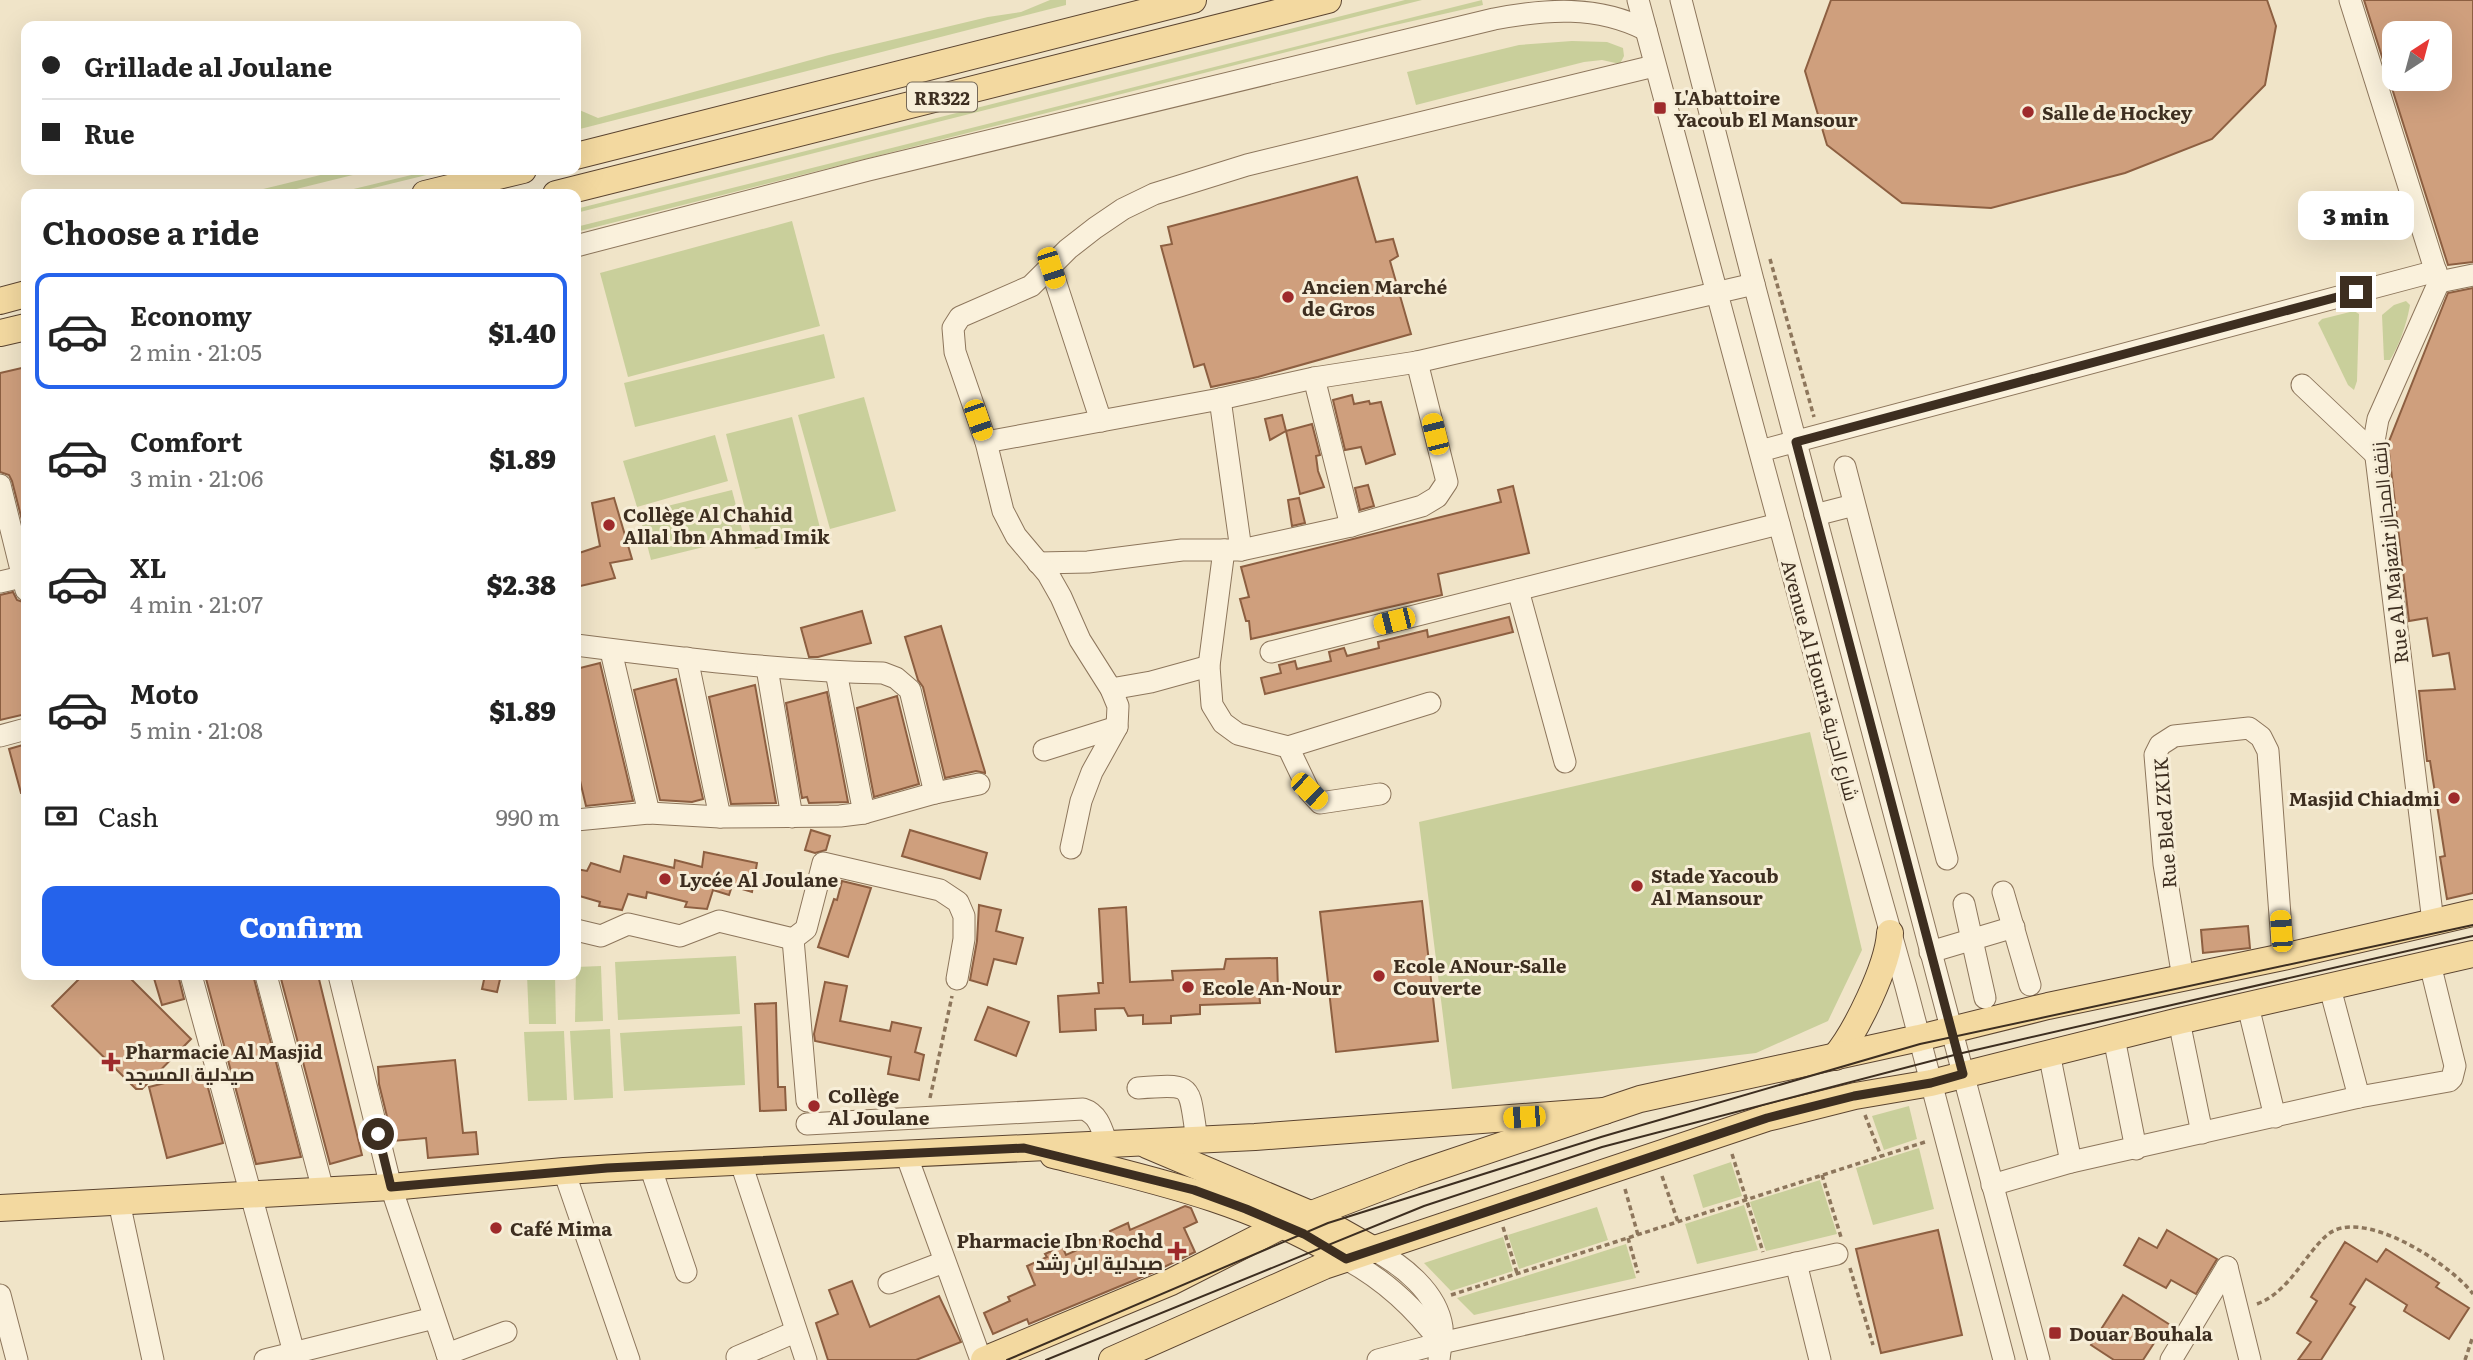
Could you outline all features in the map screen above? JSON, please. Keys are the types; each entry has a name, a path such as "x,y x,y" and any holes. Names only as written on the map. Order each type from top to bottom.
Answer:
{"main road":[{"name":"RR322","path":"581,155 1193,0"},
{"name":"RR322","path":"576,189 1328,0"},
{"path":"445,189 503,175"},
{"path":"0,301 21,296"},
{"path":"0,333 21,328"},
{"path":"982,1360 1171,1282 1310,1214 1414,1175 1640,1099 2473,913"},
{"path":"1835,1057 1886,960 1890,933"},
{"path":"1125,1357 1315,1269 1767,1118 1854,1096 1931,1083 2179,1021 2473,954"},
{"path":"0,1208 391,1187 650,1166 1197,1139 1604,1111"},
{"path":"1140,1142 1310,1214 1374,1250"},
{"path":"1024,1148 1194,1190 1304,1234 1346,1259"}],"street":[{"name":"Avenue Al Houria شارع الحرية","path":"1638,0 1906,987 2004,1360"},
{"name":"Avenue Al Houria شارع الحرية","path":"1681,0 2039,1360"},
{"path":"2350,0 2438,276"},
{"path":"581,245 868,170 1494,19 1540,12 1588,11 1620,19 1646,30"},
{"path":"1072,848 1081,801 1117,727 1118,706 1111,689 1080,640 1061,597 1016,536 1003,511 986,442 955,352 953,328 960,317 1031,286 1068,249 1095,228 1123,209 1154,194 1247,165 1654,66"},
{"path":"1051,268 1101,421"},
{"path":"1760,451 2438,276 2473,275"},
{"name":"Rue Al Majazir زنقة المجازر","path":"2433,922 2375,454 2378,419 2438,276"},
{"path":"986,442 1220,399 1314,378 1417,362 1754,284"},
{"path":"1038,563 1087,562 1182,550 1233,550 1351,526 1422,506 1437,497 1447,482 1417,362"},
{"path":"1314,378 1351,526"},
{"path":"2302,385 2375,454"},
{"path":"1220,399 1233,550 1209,666 1212,705 1223,723 1238,734 1288,747 1430,704"},
{"path":"1845,467 1947,859"},
{"path":"0,485 21,566"},
{"path":"1815,514 1854,505"},
{"path":"1271,652 1779,524"},
{"path":"0,582 21,581"},
{"path":"1518,590 1565,762"},
{"path":"581,646 767,668 883,673 896,678 910,690 935,793"},
{"path":"611,651 649,813"},
{"path":"687,657 720,817"},
{"path":"1111,689 1151,682 1209,666"},
{"path":"767,668 792,817"},
{"path":"836,672 864,813"},
{"path":"1044,750 1117,727"},
{"name":"Rue Bled ZKIK","path":"2183,978 2164,864 2155,755 2160,745 2174,736 2249,728 2261,737 2268,751 2283,957"},
{"path":"0,736 21,730"},
{"path":"1288,747 1309,791 1320,803 1380,794"},
{"path":"581,816 649,813 792,817 864,813 979,784"},
{"path":"793,939 806,929 823,863 940,890 958,902 964,916 964,939 957,979"},
{"path":"2003,892 2030,985"},
{"path":"1964,904 1985,998"},
{"path":"581,931 601,936 628,924 680,936 719,921 793,939"},
{"path":"1930,952 2014,927"},
{"path":"793,939 807,1111 806,1159"},
{"path":"1992,1185 2071,1162 2359,1097 2440,1084 2452,1078 2455,1066 2430,964"},
{"path":"192,980 295,1356"},
{"path":"267,980 323,1191"},
{"path":"340,980 391,1187 448,1357 506,1332"},
{"path":"2330,988 2359,1097"},
{"path":"2248,1006 2274,1117"},
{"path":"2179,1021 2202,1133"},
{"path":"2114,1038 2136,1149"},
{"path":"2049,1053 2071,1162"},
{"path":"1138,1088 1174,1085 1183,1087 1189,1096 1197,1139"},
{"path":"807,1111 929,1117 1083,1109 1092,1112 1097,1118 1107,1144"},
{"path":"929,1117 919,1153 944,1262 982,1360"},
{"path":"741,1163 806,1360"},
{"path":"650,1166 686,1272"},
{"path":"564,1171 629,1360"},
{"path":"119,1202 153,1360"},
{"path":"1374,1250 1413,1278 1428,1296 1442,1325 1440,1352"},
{"path":"1378,1360 1440,1352 1837,1254"},
{"path":"1346,1259 1370,1273 1419,1314 1440,1352"},
{"path":"890,1283 944,1262"},
{"path":"1796,1263 1819,1360"},
{"path":"2171,1360 2227,1267 2250,1360"},
{"path":"0,1295 17,1360"},
{"path":"265,1360 295,1356 434,1318"},
{"path":"737,1357 796,1332"}],"path":[{"path":"929,1117 929,1101 957,979"},
{"path":"1864,1113 1881,1156"},
{"path":"1922,1131 1928,1154"},
{"path":"1448,1296 1925,1142"},
{"path":"1731,1154 1764,1257"},
{"path":"1673,1172 1662,1176 1678,1222"},
{"path":"1624,1187 1638,1235"},
{"path":"1502,1225 1517,1274"},
{"path":"2238,1311 2266,1300 2304,1265 2327,1235 2346,1227 2382,1231 2400,1240 2465,1282 2473,1294"},
{"path":"1628,1238 1638,1273"},
{"path":"2465,1360 2473,1336"}],"green space":[{"path":"1050,0 1066,0 1066,5 581,129 581,111 598,118 829,55 988,17 1021,12"},
{"path":"1405,0 1422,0 581,212 581,208"},
{"path":"1482,0 1483,5 1382,28 581,231 581,226"},
{"path":"1572,41 1607,42 1623,48 1624,56 1620,64 1602,60 1584,62 1416,105 1407,72 1519,45"},
{"path":"321,175 353,175 296,189 263,189"},
{"path":"411,175 427,175 369,189 354,189"},
{"path":"792,221 820,326 628,377 600,273"},
{"path":"2406,301 2410,305 2402,334 2390,360 2384,360 2382,315 2394,305"},
{"path":"2354,311 2359,314 2357,381 2354,390 2348,385 2318,323 2322,319"},
{"path":"824,334 835,378 635,427 624,383"},
{"path":"864,397 896,511 830,529 798,415"},
{"path":"792,417 821,532 755,549 726,434"},
{"path":"715,435 728,481 637,507 623,461"},
{"path":"732,490 744,537 651,560 639,513"},
{"name":"Stade Yacoub Al Mansour","path":"1810,732 1862,950 1828,1021 1756,1053 1452,1089 1419,822"},
{"path":"736,956 740,1014 618,1020 615,962"},
{"path":"601,966 603,1021 575,1022 576,980 581,980 581,967"},
{"path":"527,980 555,980 556,1024 529,1024"},
{"path":"742,1026 745,1085 624,1091 620,1033"},
{"path":"610,1029 613,1098 574,1100 570,1031"},
{"path":"564,1031 567,1100 528,1101 524,1032"},
{"path":"1909,1106 1917,1139 1884,1150 1872,1116"},
{"path":"1919,1148 1934,1209 1873,1225 1856,1168"},
{"path":"1731,1162 1742,1196 1703,1208 1693,1175"},
{"path":"1820,1180 1837,1234 1766,1251 1750,1202"},
{"path":"1744,1205 1758,1250 1697,1264 1685,1224"},
{"path":"1597,1207 1608,1240 1519,1269 1508,1235"},
{"path":"1503,1237 1513,1271 1451,1291 1424,1263"},
{"path":"1626,1244 1636,1278 1474,1315 1457,1298"}],"building":[{"name":"Salle de Hockey","path":"1831,0 2267,0 2276,26 2265,85 2212,139 2125,173 1991,208 1902,203 1827,145 1805,71"},
{"path":"2364,0 2473,0 2473,262 2448,265 2393,91 2452,91 2452,21 2382,21 2382,57"},
{"name":"Ancien Marché de Gros","path":"1357,177 1376,242 1393,239 1398,256 1390,261 1411,334 1258,377 1211,387 1204,364 1194,367 1161,246 1172,244 1168,227"},
{"path":"2473,288 2473,893 2447,899 2440,857 2445,856 2430,761 2427,761 2419,691 2455,689 2449,653 2433,656 2427,618 2409,621 2388,444 2448,293"},
{"path":"21,368 21,516 12,481 9,475 0,472 0,373"},
{"path":"1352,395 1354,404 1381,402 1395,454 1366,464 1361,447 1345,450 1333,400"},
{"path":"1282,415 1286,431 1270,440 1265,419"},
{"path":"1312,424 1320,455 1316,456 1318,471 1324,487 1300,494 1286,431"},
{"path":"1368,485 1374,506 1360,510 1355,488"},
{"path":"1513,486 1529,553 1438,574 1442,595 1251,639 1249,621 1246,621 1240,599 1249,597 1241,567 1501,502 1498,490"},
{"name":"Collège Al Chahid Allal Ibn Ahmad Imik","path":"614,498 632,559 610,563 615,578 581,586 581,552 600,546 592,503"},
{"path":"1299,498 1305,523 1292,526 1288,500"},
{"path":"13,592 17,600 21,601 21,715 0,720 0,595"},
{"path":"862,611 871,643 809,657 801,628"},
{"path":"1509,617 1513,632 1265,694 1261,678 1281,673 1279,665 1295,661 1297,669 1331,661 1329,652 1344,648 1347,656 1379,648 1378,642 1427,630 1428,637"},
{"path":"941,626 985,773 976,771 945,778 923,687 918,680 905,637"},
{"path":"600,663 633,801 586,806 581,785 581,668"},
{"path":"676,679 703,799 692,802 660,800 634,690"},
{"path":"755,685 776,803 731,804 709,697"},
{"path":"827,692 848,802 809,803 807,797 802,798 786,703"},
{"path":"897,696 919,784 874,797 857,708"},
{"path":"21,745 21,793 9,749"},
{"path":"811,830 830,836 826,850 815,853 805,850"},
{"path":"910,830 987,853 980,879 902,856"},
{"name":"Lycée Al Joulane","path":"704,852 757,863 752,892 732,886 729,895 713,890 707,909 685,907 687,902 647,892 646,898 628,894 622,910 599,906 600,902 581,896 581,870 587,871 591,863 620,872 624,856 674,868 675,860 702,867"},
{"path":"842,881 871,888 848,957 818,947"},
{"name":"Ecole ANour-Salle Couverte","path":"1422,901 1438,1041 1336,1052 1320,912"},
{"path":"979,905 1001,910 996,931 1023,938 1016,964 994,959 987,985 970,980 977,941"},
{"name":"Ecole An-Nour","path":"1126,907 1130,982 1173,980 1172,971 1224,969 1226,959 1277,958 1278,991 1259,992 1260,1003 1200,1005 1200,1014 1171,1016 1171,1023 1143,1024 1143,1015 1128,1016 1124,1008 1095,1009 1096,1030 1060,1032 1058,996 1099,993 1098,983 1103,983 1099,909"},
{"path":"2248,926 2250,948 2203,953 2201,930"},
{"path":"78,980 132,980 191,1039 142,1089 136,1089 52,1006"},
{"path":"154,980 179,980 184,999 162,1005"},
{"path":"206,980 254,980 301,1157 256,1164"},
{"path":"281,980 319,980 362,1155 330,1164"},
{"path":"484,980 500,980 497,992 482,989"},
{"path":"825,982 847,986 840,1021 890,1031 892,1022 921,1028 915,1052 924,1055 919,1080 888,1074 891,1057 815,1041 814,1034"},
{"path":"776,1003 778,1087 785,1087 786,1110 760,1111 755,1004"},
{"path":"988,1007 1029,1022 1016,1056 975,1040"},
{"path":"455,1060 463,1133 476,1132 478,1154 428,1158 426,1138 393,1141 379,1084 378,1067"},
{"path":"204,1073 223,1143 167,1158 149,1087"},
{"path":"1185,1206 1191,1208 1197,1222 1184,1228 1195,1252 1029,1324 1027,1319 993,1334 984,1313 1010,1301 1008,1297 1035,1285 1027,1266 1047,1257 1045,1254 1062,1246 1066,1255 1111,1235 1110,1231 1128,1223 1130,1230"},
{"path":"1938,1230 1962,1335 1881,1353 1856,1249"},
{"path":"2167,1230 2217,1259 2196,1294 2171,1280 2166,1288 2124,1265 2139,1238 2157,1248"},
{"path":"2345,1242 2377,1262 2386,1249 2439,1283 2436,1287 2469,1308 2449,1339 2404,1311 2407,1305 2366,1279 2350,1304 2355,1307 2321,1360 2298,1360 2311,1342 2297,1333 2317,1301 2311,1297"},
{"path":"852,1281 870,1327 939,1296 961,1342 916,1360 828,1360 816,1323 838,1314 829,1290"},
{"path":"2123,1295 2175,1328 2166,1342 2158,1337 2143,1360 2114,1360 2091,1345"}],"tram line":[{"path":"1007,1360 1328,1223 1601,1137 1920,1044 2473,925"},
{"path":"1046,1360 1424,1206 1602,1147 1958,1054 2473,936"}],"place":[{"name":"L'Abattoire Yacoub El Mansour","path":"1660,108"},
{"name":"Salle de Hockey","path":"2028,112"},
{"name":"Ancien Marché de Gros","path":"1288,297"},
{"name":"Collège Al Chahid Allal Ibn Ahmad Imik","path":"609,525"},
{"name":"Masjid Chiadmi","path":"2454,798"},
{"name":"Lycée Al Joulane","path":"665,879"},
{"name":"Stade Yacoub Al Mansour","path":"1637,886"},
{"name":"Ecole ANour-Salle Couverte","path":"1379,976"},
{"name":"Ecole An-Nour","path":"1188,987"},
{"name":"Pharmacie Al Masjid صيدلية المسجد","path":"111,1062"},
{"name":"Collège Al Joulane","path":"814,1106"},
{"name":"Café Mima","path":"496,1228"},
{"name":"Pharmacie Ibn Rochd صيدلية ابن رشد","path":"1177,1251"},
{"name":"Douar Bouhala","path":"2055,1333"}],"route":[{"path":"378,1134 391,1187 607,1168 1024,1148 1194,1190 1304,1234 1346,1259 1767,1118 1854,1096 1931,1083 1963,1074 1796,442 2356,292"}]}
